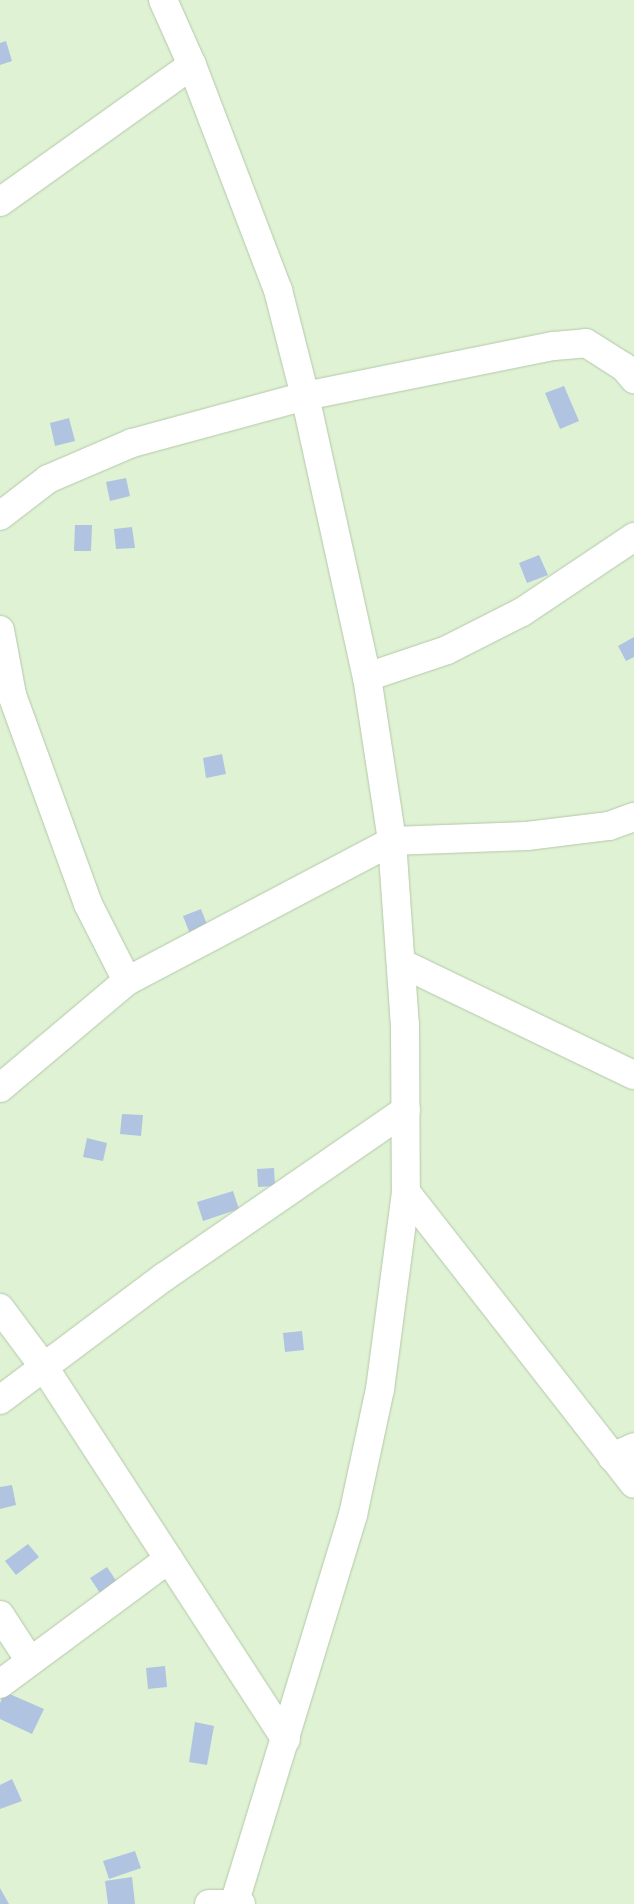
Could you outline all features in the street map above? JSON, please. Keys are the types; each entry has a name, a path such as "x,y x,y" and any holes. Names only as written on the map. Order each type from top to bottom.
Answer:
{"street":[{"path":"163,0 192,65 278,290 305,396 367,677 392,840 403,964 406,1192 380,1389 353,1515 286,1739 230,1903"},
{"path":"0,202 192,65"},
{"path":"0,516 48,479 132,443 305,396 554,346 586,343 624,367 634,379"},
{"path":"367,677 447,650 522,612 634,537"},
{"path":"0,630 12,694 75,869 88,904 127,981"},
{"path":"0,1088 127,981 392,840 527,836 609,826 634,817"},
{"path":"403,964 634,1075"},
{"path":"0,1400 164,1277 406,1110"},
{"path":"406,1192 623,1452 634,1484"},
{"path":"0,1308 44,1367 286,1739"},
{"path":"0,1684 169,1559"},
{"path":"0,1616 30,1661"}],"building":[{"path":"6,41 12,61 0,65 0,43"},
{"path":"564,386 579,421 560,429 545,393"},
{"path":"69,418 75,441 55,446 50,423"},
{"path":"126,478 130,496 110,501 106,482"},
{"path":"75,525 92,525 91,551 74,551"},
{"path":"132,527 135,548 116,549 114,529"},
{"path":"539,555 548,575 527,583 519,563"},
{"path":"634,637 634,657 626,661 618,646"},
{"path":"222,754 226,774 206,778 203,758"},
{"path":"201,909 208,927 190,934 183,916"},
{"path":"122,1114 143,1115 141,1136 120,1134"},
{"path":"87,1138 107,1143 103,1161 83,1157"},
{"path":"274,1168 275,1186 258,1187 257,1169"},
{"path":"233,1191 239,1209 203,1221 197,1202"},
{"path":"302,1331 304,1350 285,1352 283,1333"},
{"path":"12,1485 16,1505 0,1509 0,1487"},
{"path":"28,1544 39,1557 16,1575 5,1561"},
{"path":"107,1567 119,1585 102,1596 90,1578"},
{"path":"165,1666 167,1687 148,1689 146,1668"},
{"path":"5,1692 44,1709 32,1734 0,1719 0,1703"},
{"path":"195,1722 214,1726 207,1765 189,1762"},
{"path":"12,1779 22,1801 0,1809 0,1785"},
{"path":"135,1851 141,1868 109,1879 103,1861"},
{"path":"132,1877 135,1904 108,1904 105,1881"},
{"path":"0,1888 9,1904 0,1904"}]}
